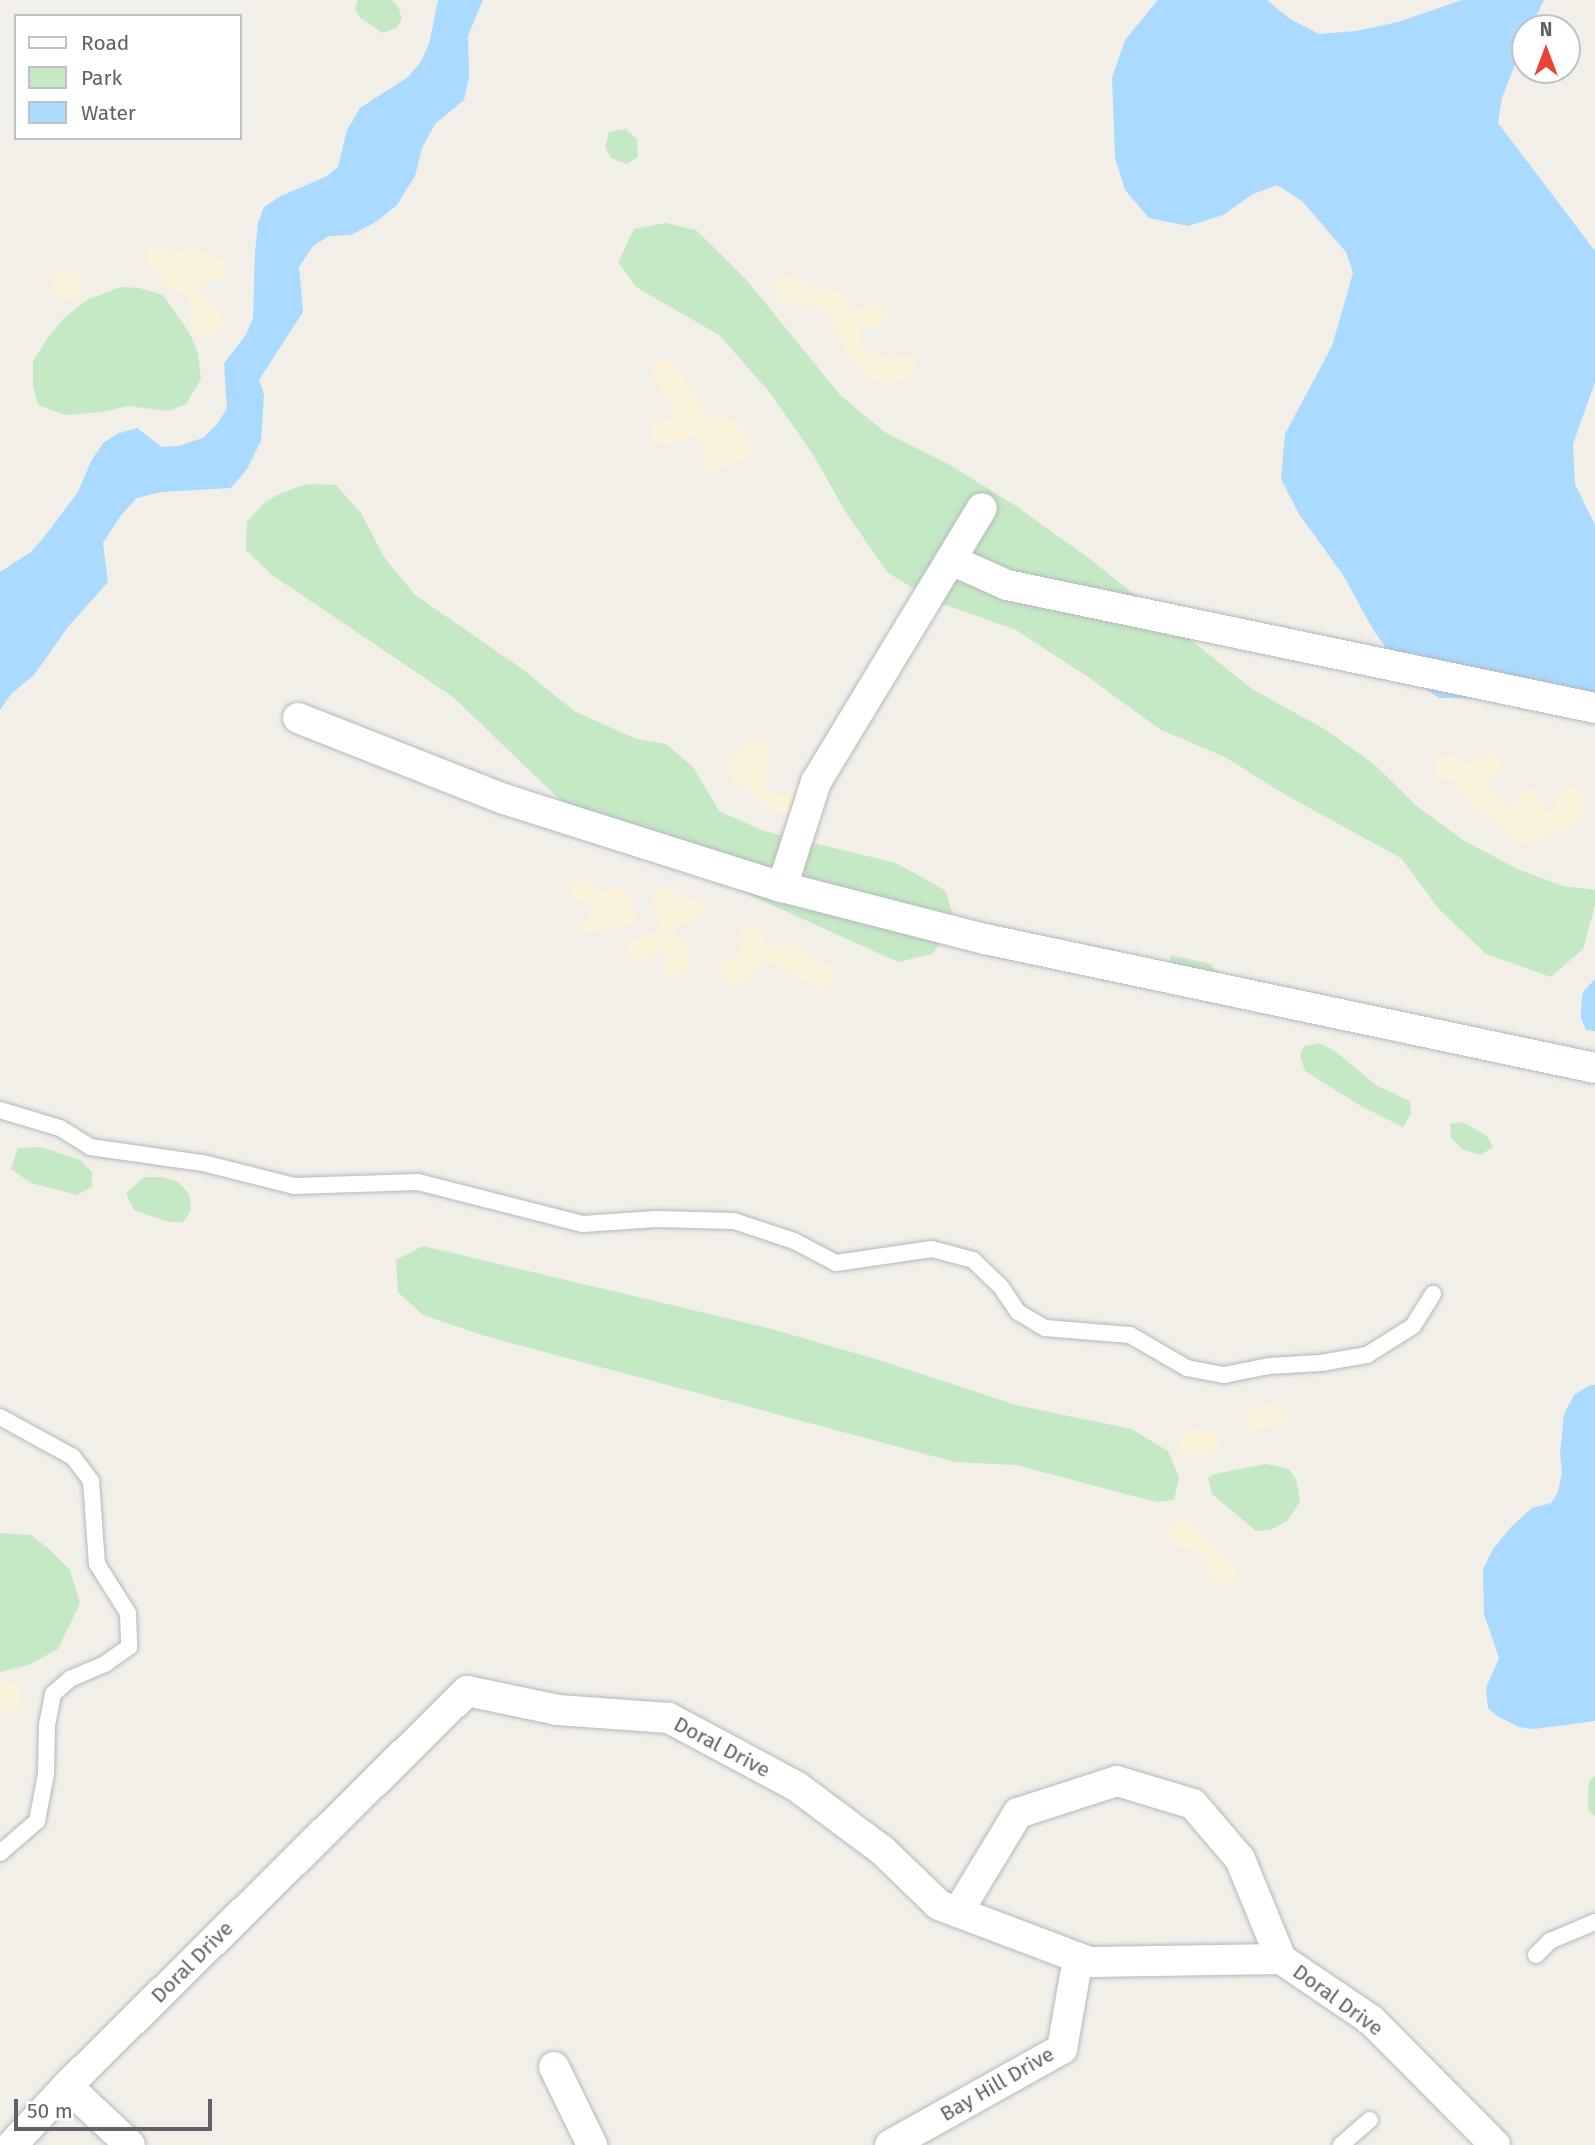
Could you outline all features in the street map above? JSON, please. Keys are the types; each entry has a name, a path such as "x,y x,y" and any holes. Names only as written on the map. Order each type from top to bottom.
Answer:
{"street":[{"path":"782,887 816,782 982,508"},
{"path":"951,560 1007,585 1595,708"},
{"path":"298,718 504,799 782,887 985,939 1595,1068"},
{"name":"Doral Drive","path":"12,2145 67,2086 467,1691 558,1710 669,1718 796,1786 882,1850 939,1905 1090,1962 1281,1959 1371,2020 1495,2145"},
{"path":"958,1912 1018,1813 1117,1781 1193,1804 1240,1859 1281,1959"},
{"name":"Bay Hill Drive","path":"890,2145 1062,2049 1078,1958"},
{"path":"554,2067 592,2145"},
{"path":"67,2086 130,2145"}],"lane":[{"path":"0,1110 60,1128 90,1147 203,1163 294,1186 418,1181 583,1224 656,1219 734,1221 794,1241 836,1263 932,1250 973,1260 1002,1287 1018,1312 1045,1328 1130,1335 1187,1368 1224,1375 1269,1366 1321,1363 1367,1355 1413,1326 1433,1294"},
{"path":"0,1417 73,1457 91,1480 97,1564 128,1614 129,1647 105,1664 70,1679 53,1694 47,1725 46,1774 37,1821 0,1853"},
{"path":"1536,1955 1550,1941 1595,1922"},
{"path":"1342,2145 1370,2120"}],"green space":[{"path":"358,0 391,0 398,6 402,19 397,27 383,33 360,18 355,9"},
{"path":"626,129 637,139 638,157 627,164 611,158 605,147 609,132"},
{"path":"666,223 696,230 745,278 841,396 886,433 950,465 1016,506 1090,559 1252,689 1326,730 1375,765 1418,807 1463,840 1517,869 1563,886 1595,890 1595,905 1583,949 1551,977 1486,954 1438,908 1401,858 1284,794 1225,757 1161,730 1091,679 1016,630 932,600 887,572 845,511 814,456 771,394 719,335 636,287 618,262 634,229"},
{"path":"120,287 139,288 163,295 190,334 198,353 201,379 186,404 169,411 128,406 102,412 65,415 38,405 33,386 33,361 47,339 64,318 87,300"},
{"path":"306,484 336,485 361,513 384,557 415,595 521,668 574,711 636,739 666,744 693,767 719,811 764,831 896,863 946,891 956,925 932,954 898,962 579,818 453,697 272,575 246,550 247,522 263,504 277,495"},
{"path":"1171,955 1211,964 1217,975 1170,964"},
{"path":"1319,1043 1336,1052 1376,1085 1410,1101 1411,1114 1403,1127 1361,1106 1305,1071 1300,1056 1304,1046"},
{"path":"1463,1122 1487,1136 1493,1147 1481,1155 1462,1149 1451,1138 1450,1124"},
{"path":"41,1147 80,1160 92,1172 92,1187 77,1195 31,1183 11,1169 18,1148"},
{"path":"144,1177 163,1177 178,1182 190,1195 191,1211 183,1222 168,1222 134,1210 126,1193"},
{"path":"423,1246 768,1328 879,1360 1016,1405 1131,1429 1168,1451 1179,1477 1174,1500 1156,1502 1016,1465 955,1462 485,1336 423,1315 398,1292 396,1260"},
{"path":"1266,1464 1289,1469 1296,1479 1300,1502 1287,1521 1270,1530 1256,1531 1212,1494 1208,1478 1214,1474"},
{"path":"0,1533 31,1535 49,1549 70,1570 80,1603 58,1649 28,1665 0,1672"},
{"path":"1595,1775 1595,1817 1588,1809 1588,1792 1590,1780"}],"sand":[{"path":"155,246 172,255 190,248 225,261 226,276 204,283 198,290 219,312 223,326 210,337 198,337 190,325 191,303 183,294 164,285 163,278 147,265 146,252"},
{"path":"58,270 74,272 81,278 82,294 74,301 59,297 53,288 53,276"},
{"path":"795,276 810,288 839,291 852,311 874,305 882,308 887,319 880,328 859,325 862,344 876,355 893,358 913,356 916,366 913,377 887,383 870,379 846,351 829,315 817,307 781,303 775,294 777,283 784,277"},
{"path":"663,357 675,364 702,410 712,417 724,417 736,423 745,433 751,448 748,458 712,472 704,466 702,442 693,436 664,446 654,440 649,432 654,423 671,419 676,414 652,374 653,364"},
{"path":"754,741 766,746 769,762 765,779 768,791 781,796 801,784 790,815 771,811 748,788 735,784 726,771 735,755"},
{"path":"1493,752 1500,759 1502,767 1493,776 1484,779 1484,785 1504,806 1513,806 1522,792 1534,788 1546,813 1553,811 1558,795 1566,786 1578,790 1585,800 1580,818 1570,830 1558,830 1527,844 1513,840 1495,820 1475,810 1454,781 1441,779 1434,774 1437,759 1448,755 1458,757 1465,764 1472,764"},
{"path":"582,878 595,889 604,892 621,885 633,903 636,915 634,923 590,933 579,929 593,910 591,903 573,899 570,891 575,882"},
{"path":"663,889 674,889 680,897 702,902 706,909 696,920 678,924 674,933 689,948 691,960 686,970 672,977 666,974 663,952 659,951 645,960 635,960 627,953 627,943 659,930 660,920 651,896"},
{"path":"741,927 753,927 763,934 765,945 784,946 792,939 814,961 832,966 831,983 824,992 776,964 761,960 744,981 730,984 723,974 720,962 735,956 742,947"},
{"path":"1264,1405 1279,1406 1287,1418 1282,1424 1251,1431 1245,1419 1247,1413"},
{"path":"1198,1428 1217,1434 1220,1439 1218,1447 1204,1456 1184,1454 1179,1449 1181,1435"},
{"path":"1183,1520 1190,1521 1217,1552 1234,1564 1238,1575 1232,1583 1216,1584 1200,1552 1175,1546 1168,1538 1170,1525"},
{"path":"4,1681 20,1687 22,1698 18,1710 0,1715 0,1683"}],"water":[{"path":"438,0 483,0 468,36 469,77 464,100 435,124 422,148 415,176 397,205 376,222 351,235 329,236 313,246 299,267 303,312 259,380 264,394 261,441 247,469 231,488 161,492 137,498 121,515 103,543 108,582 68,627 34,675 11,694 0,710 0,572 31,552 44,537 78,492 91,461 104,442 119,433 137,428 162,447 178,446 203,438 217,424 227,408 224,363 246,335 253,318 255,252 258,223 264,207 279,197 327,176 338,167 347,130 360,108 408,77 420,63 429,44"},
{"path":"1158,0 1267,0 1290,19 1319,34 1356,31 1398,22 1462,0 1544,0 1537,14 1511,14 1511,75 1502,98 1498,123 1595,251 1595,382 1573,444 1575,484 1595,525 1595,711 1472,698 1439,698 1407,677 1374,631 1343,575 1299,514 1281,479 1285,434 1332,346 1353,273 1346,252 1302,201 1277,185 1253,194 1223,215 1188,226 1149,218 1125,190 1115,158 1112,78 1125,40"},
{"path":"1595,979 1595,1031 1586,1030 1581,1018 1581,1006 1583,992"},
{"path":"1590,1385 1595,1385 1595,1721 1534,1729 1519,1727 1497,1716 1488,1708 1486,1688 1499,1658 1484,1614 1483,1569 1493,1549 1512,1526 1532,1508 1551,1503 1558,1492 1562,1472 1560,1454 1564,1414 1574,1395"}]}
